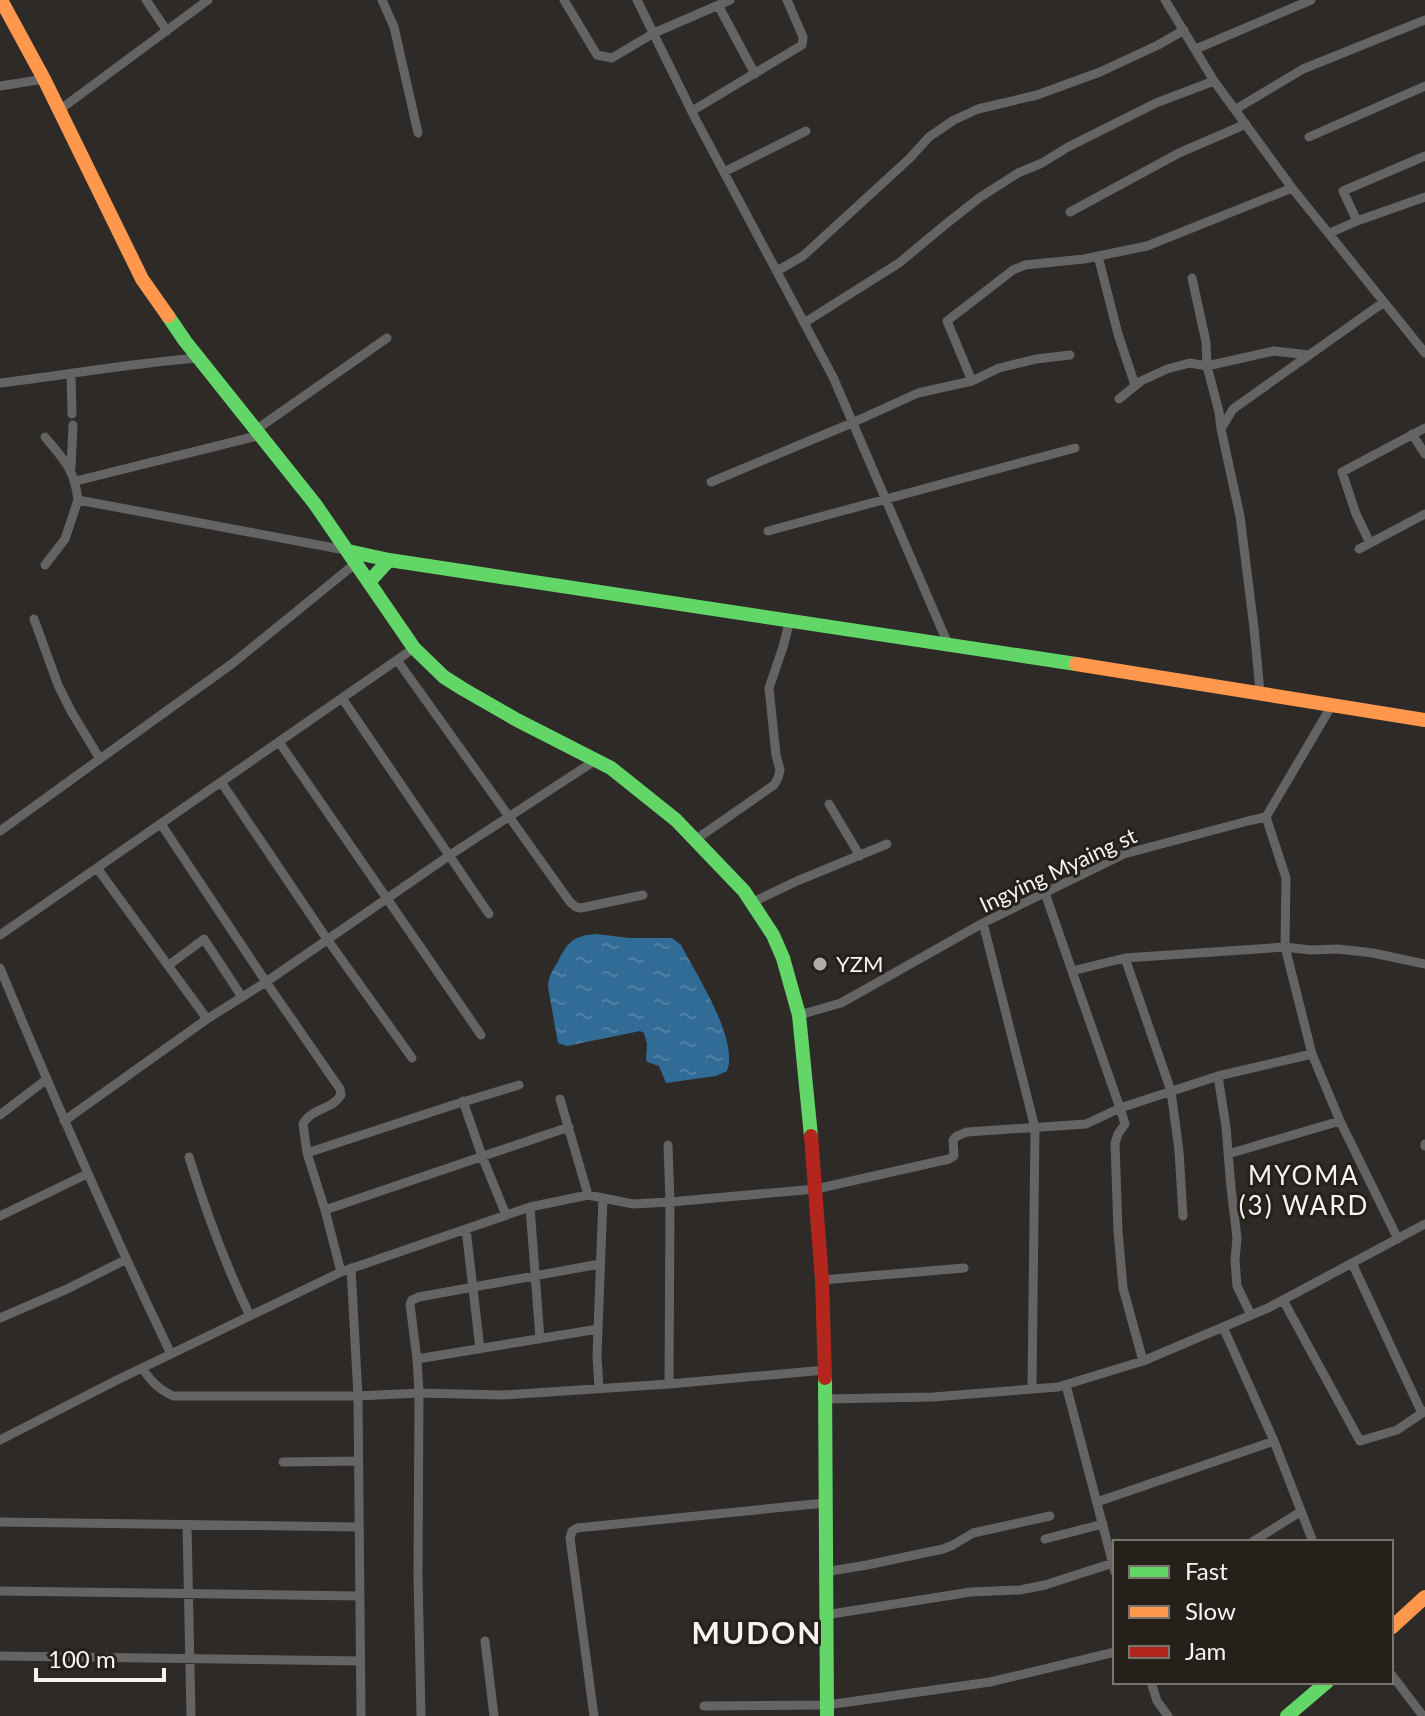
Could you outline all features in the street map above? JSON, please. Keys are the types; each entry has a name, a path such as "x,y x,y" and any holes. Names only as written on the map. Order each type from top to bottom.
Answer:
{"main road":[{"path":"1,0 44,79 142,279 198,358 315,504 414,648 444,677 463,689 611,768 676,820 753,902 773,935 783,958 799,1015 816,1189 825,1370 827,1710"},
{"path":"352,557 948,644 1425,720"},
{"path":"369,582 389,560"},
{"path":"1393,1626 1425,1597"},
{"path":"1287,1716 1325,1684"}],"street":[{"path":"146,0 167,31"},
{"path":"58,111 208,0"},
{"path":"382,0 394,27 418,133"},
{"path":"564,0 597,55 612,58 654,33 730,0"},
{"path":"637,0 692,111 833,377 948,644"},
{"path":"692,111 802,45 803,37 787,0"},
{"path":"1165,0 1214,81 1292,188 1425,353"},
{"path":"1196,49 1311,0"},
{"path":"718,5 755,74"},
{"path":"1236,109 1303,69 1425,20"},
{"path":"777,271 803,256 929,137 954,120 978,109 1037,95 1100,72 1184,30"},
{"path":"0,86 44,79"},
{"path":"804,323 899,263 979,198 1018,173 1156,103 1214,81"},
{"path":"1309,137 1425,86"},
{"path":"1070,212 1179,153 1246,124"},
{"path":"724,172 806,131"},
{"path":"1357,221 1343,191 1425,156"},
{"path":"972,381 948,325 948,318 1013,270 1025,265 1147,246 1292,188"},
{"path":"1330,233 1425,197"},
{"path":"1098,256 1135,385"},
{"path":"1192,278 1206,342 1207,366 1240,516 1260,692"},
{"path":"1221,429 1233,409 1384,302"},
{"path":"76,481 259,432 387,338"},
{"path":"1119,399 1141,381 1190,363 1207,366 1274,351 1309,355"},
{"path":"711,482 918,393 972,381 999,368 1070,355"},
{"path":"0,383 138,363 198,358"},
{"path":"71,374 71,468"},
{"path":"1370,543 1345,488 1342,472 1425,428"},
{"path":"1412,434 1425,454"},
{"path":"45,437 71,468 78,500 65,539 45,565"},
{"path":"768,531 1075,448"},
{"path":"78,500 352,557"},
{"path":"1359,549 1425,514"},
{"path":"0,831 233,663 352,557"},
{"path":"34,619 58,685 100,759"},
{"path":"695,840 774,785 778,778 780,770 769,688 790,620"},
{"path":"0,935 414,648"},
{"path":"397,660 570,902 576,907 587,907 643,895"},
{"path":"342,698 489,914"},
{"path":"1332,705 1266,817 1286,878 1285,947 1312,1054 1340,1121 1398,1239"},
{"path":"279,742 481,1035"},
{"path":"64,1121 207,1019 596,760"},
{"path":"221,782 412,1058"},
{"path":"829,804 860,856"},
{"name":"Ingying Myaing st","path":"799,1015 841,1003 983,923 1124,854 1266,817"},
{"path":"161,824 340,1089 337,1102 309,1114 303,1124 307,1153 346,1270 358,1396 361,1716"},
{"path":"753,902 887,844"},
{"path":"97,868 207,1019"},
{"path":"1045,893 1125,1124 1115,1143 1120,1259 1123,1288 1143,1361"},
{"path":"983,923 1035,1128 1032,1389"},
{"path":"169,965 204,939 242,997"},
{"path":"1072,971 1125,958 1285,947 1373,953 1425,964"},
{"path":"1125,958 1171,1091 1183,1216"},
{"path":"0,968 125,1260 171,1354"},
{"path":"0,1440 346,1270 530,1207 588,1195 633,1204 816,1189 949,1159 954,1156 953,1140 967,1132 1086,1124 1120,1108 1218,1076 1312,1054"},
{"path":"1218,1076 1237,1238 1237,1286 1251,1315"},
{"path":"0,1115 47,1079"},
{"path":"307,1153 519,1085"},
{"path":"560,1099 588,1195"},
{"path":"463,1101 506,1215"},
{"path":"1228,1154 1340,1121"},
{"path":"325,1210 569,1127"},
{"path":"668,1145 669,1384"},
{"path":"189,1157 230,1275 250,1316"},
{"path":"0,1216 87,1174"},
{"path":"599,1389 603,1198"},
{"path":"530,1207 540,1339"},
{"path":"825,1399 933,1397 1066,1385 1143,1361 1251,1315 1425,1224"},
{"path":"466,1229 480,1349"},
{"path":"0,1318 125,1260"},
{"path":"1352,1263 1421,1411 1425,1411"},
{"path":"421,1716 419,1393 410,1304 412,1300 473,1286 600,1264"},
{"path":"822,1280 964,1268"},
{"path":"1283,1300 1360,1441 1397,1430 1425,1411"},
{"path":"1223,1327 1274,1441 1312,1540"},
{"path":"417,1359 598,1329"},
{"path":"142,1368 151,1382 173,1396 503,1395 825,1370"},
{"path":"1066,1385 1113,1563"},
{"path":"1097,1502 1274,1441"},
{"path":"283,1462 358,1461"},
{"path":"594,1716 570,1538 572,1531 577,1528 825,1503"},
{"path":"1255,1540 1300,1512"},
{"path":"825,1572 943,1549 973,1533 1050,1516"},
{"path":"0,1522 358,1527"},
{"path":"1045,1539 1103,1524"},
{"path":"187,1525 191,1716"},
{"path":"825,1615 971,1592 1020,1590 1113,1567"},
{"path":"0,1591 359,1596"},
{"path":"485,1641 494,1716"},
{"path":"704,1706 827,1710 990,1682 1113,1652"},
{"path":"0,1656 360,1661"},
{"path":"1393,1677 1423,1716"},
{"path":"1152,1684 1157,1701 1168,1716"}],"water":[{"path":"596,934 672,938 681,945 722,1025 729,1058 727,1071 716,1076 666,1083 659,1066 647,1062 647,1044 644,1033 640,1031 567,1046 558,1043 548,987 553,969 572,941"}],"traffic: fast":[{"path":"168,316 315,504 414,648 444,677 463,689 611,768 676,820 744,891 773,935 783,958 799,1015 811,1136"},
{"path":"348,551 389,560 1076,664"},
{"path":"369,582 389,560"},
{"path":"825,1378 827,1716"},
{"path":"1287,1716 1325,1684"}],"traffic: slow":[{"path":"1,0 44,79 142,279 168,316"},
{"path":"1076,664 1425,720"},
{"path":"1393,1626 1425,1597"}],"traffic: jam":[{"path":"811,1136 822,1280 825,1378"}],"place":[{"name":"YZM","path":"820,964"}],"district":[{"name":"MYOMA (3) WARD","path":"1304,1191"},
{"name":"MUDON","path":"757,1634"}]}
